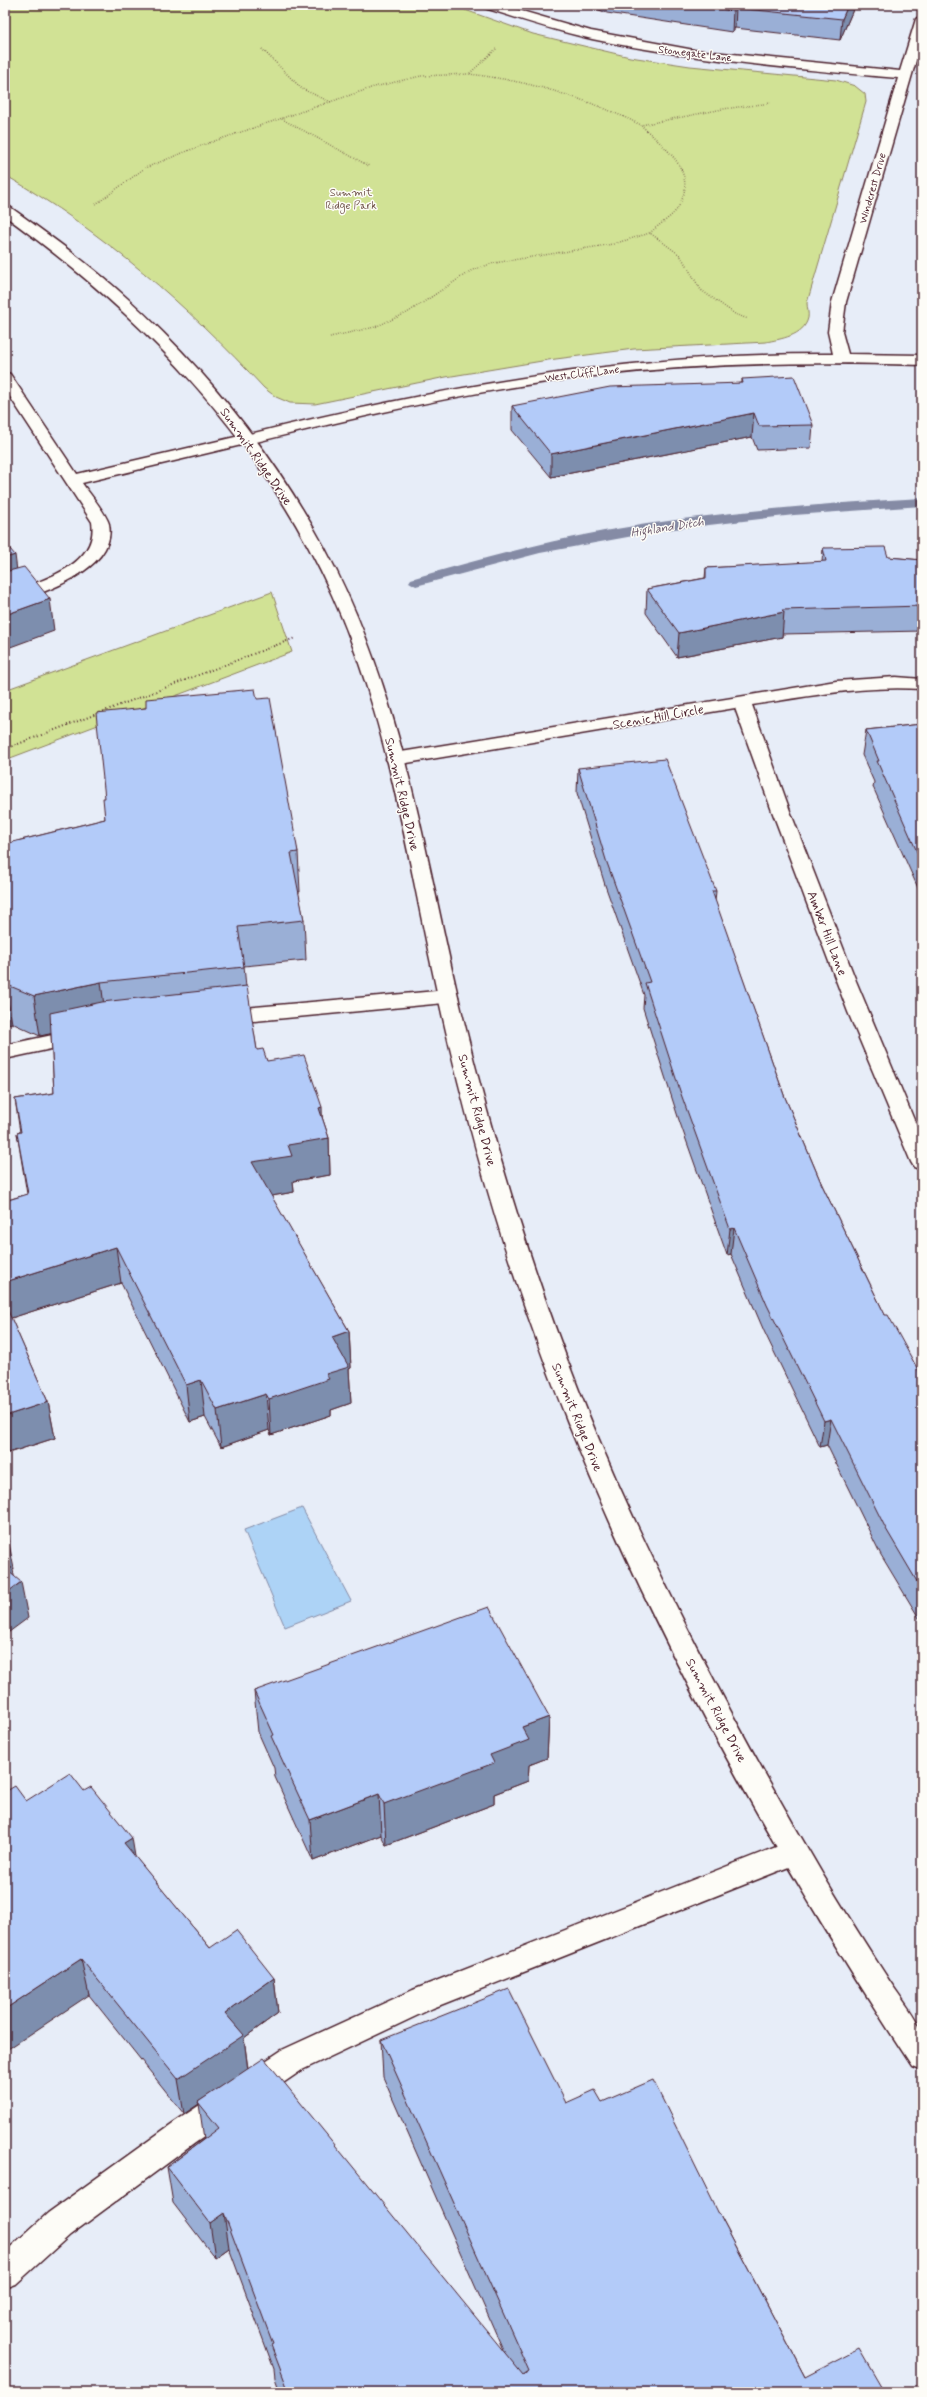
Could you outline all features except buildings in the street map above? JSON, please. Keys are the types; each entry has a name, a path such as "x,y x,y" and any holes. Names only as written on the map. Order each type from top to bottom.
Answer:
{"street":[{"name":"Stonegate Lane","path":"490,5 550,26 655,49 905,75"},
{"name":"Windcrest Drive","path":"842,358 835,332 838,302 922,19"},
{"name":"Summit Ridge Drive","path":"5,210 70,256 121,298 165,341 211,392 284,488 319,552 350,618 369,665 395,759 448,997 506,1212 554,1356 614,1506 700,1680 794,1852 922,2056"},
{"name":"West Cliff Lane","path":"73,480 424,400 500,385 580,373 700,361 842,358 922,360"},
{"path":"5,377 100,522 101,540 90,557 67,576 5,599"},
{"name":"Scenic Hill Circle","path":"395,759 836,686 896,682 922,684"},
{"name":"Amber Hill Lane","path":"742,701 756,746 841,966 898,1111 922,1162"},
{"path":"204,1019 448,997"},
{"path":"5,1052 99,1032"},
{"path":"5,2273 59,2224 184,2134 292,2060 423,1999 794,1852"}],"path":[{"path":"262,48 302,90 331,102"},
{"path":"469,74 498,48"},
{"path":"96,204 129,178 152,165 331,102 406,78 446,73 511,79 592,102 641,125 680,164 686,181 679,206 650,233 613,244 494,263 472,270 407,313 375,327 330,337"},
{"path":"641,125 723,109 778,103"},
{"path":"282,119 369,166"},
{"path":"650,233 680,255 702,290 735,314 755,322"},
{"path":"5,748 295,638"}],"green space":[{"name":"Summit Ridge Park","path":"5,5 451,5 533,34 630,57 690,66 836,80 855,86 865,94 866,102 807,303 808,318 806,324 797,333 791,336 766,342 634,349 548,360 446,377 315,404 290,403 276,397 264,388 235,357 174,299 110,246 41,197 5,175"},
{"path":"272,592 292,652 5,760 5,690"}],"water":[{"path":"302,1508 351,1601 285,1627 244,1530"}],"waterway":[{"name":"Highland Ditch","path":"416,582 540,548 666,526 730,517 922,502"}]}
